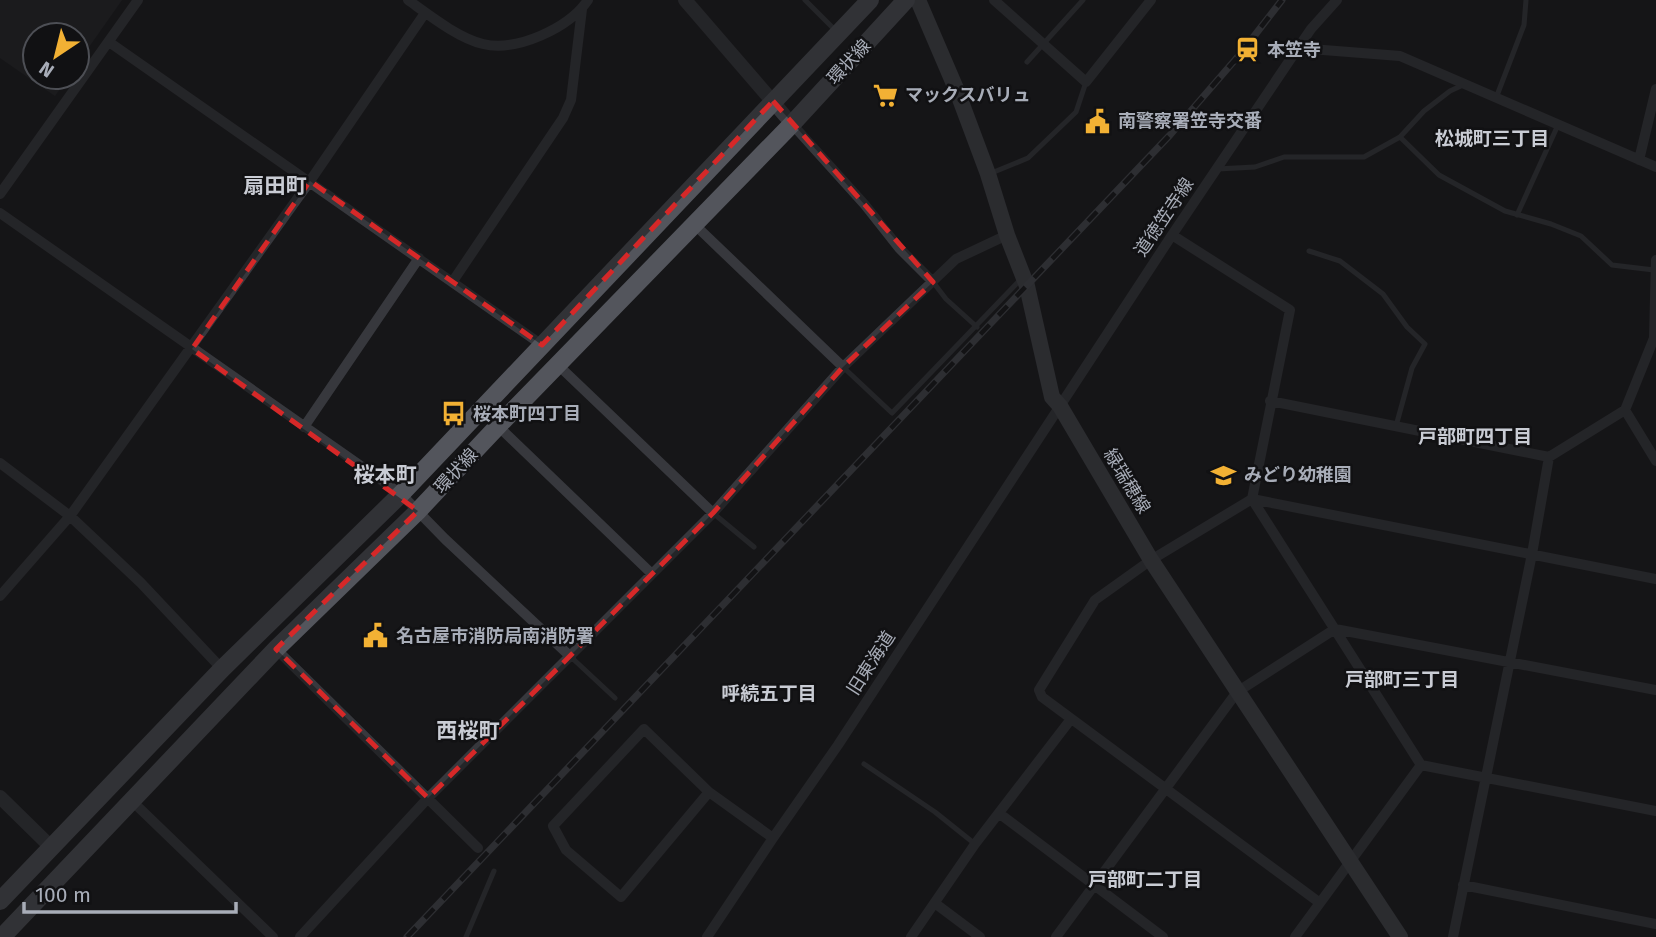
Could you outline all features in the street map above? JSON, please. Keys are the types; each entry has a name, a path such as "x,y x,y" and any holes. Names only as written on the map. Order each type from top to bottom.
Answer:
{"main road":[{"name":"環状線","path":"0,901 222,669 401,494 870,0"},
{"name":"環状線","path":"11,934 276,649 418,512 792,124 906,0"},
{"name":"緑瑞穂線","path":"918,0 957,91 1030,296 1052,397 1237,692 1400,937"}],"street":[{"path":"0,194 138,0"},
{"path":"408,0 448,27 483,44 515,44 549,32 573,17 585,4"},
{"path":"685,0 865,205 899,248 933,282"},
{"path":"994,0 1086,82 1148,1"},
{"name":"道徳笠寺線","path":"1060,406 1298,48 1337,0"},
{"path":"453,281 563,118 571,100 585,4"},
{"path":"0,596 70,516 192,349 425,13"},
{"path":"109,43 542,345"},
{"path":"1298,48 1400,56 1656,167"},
{"path":"1639,160 1656,89"},
{"path":"0,212 401,494 571,657"},
{"path":"694,223 843,367"},
{"path":"300,937 428,798 713,513 843,367 957,259 1007,235"},
{"path":"1172,235 1290,310 1252,499 1421,765 1656,811"},
{"path":"304,426 419,258"},
{"path":"1270,401 1549,457 1625,410 1654,347 1655,265"},
{"path":"558,365 713,513"},
{"name":"旧東海道","path":"707,937 772,838 838,745 1060,406"},
{"path":"1625,410 1656,461"},
{"path":"498,426 652,574"},
{"path":"1453,937 1532,554 1549,457"},
{"path":"0,463 70,516 141,583 222,669"},
{"path":"1320,903 1042,697 1039,690 1095,600 1152,560 1252,499 1656,579"},
{"path":"1056,937 1237,692 1335,629 1656,690"},
{"path":"276,649 478,848"},
{"path":"911,937 975,844 1071,719"},
{"path":"709,792 621,897 566,850 553,826 644,729 709,792 772,838"},
{"path":"1295,937 1421,765"},
{"path":"0,797 51,847"},
{"path":"132,801 273,937"},
{"path":"1000,814 1163,937"},
{"path":"1463,885 1656,924"},
{"path":"936,904 980,937"}],"lane":[{"path":"806,0 838,34"},
{"path":"1027,62 1083,0"},
{"path":"1496,98 1524,25 1525,0"},
{"path":"988,174 1028,158 1076,112 1086,82"},
{"path":"1217,169 1255,167 1284,157 1364,157 1400,137 1424,111 1450,91 1466,83"},
{"path":"1517,215 1558,124"},
{"path":"1400,137 1439,175 1517,215 1581,236 1612,265 1655,265"},
{"path":"1310,251 1340,261 1383,294 1407,327 1425,344 1412,368 1396,426"},
{"path":"843,367 892,413 1023,276"},
{"path":"933,282 946,299 976,327"},
{"path":"713,513 754,547"},
{"path":"571,657 615,698"},
{"path":"864,764 935,812 975,844"},
{"path":"466,937 494,871"}],"highlighted area":[{"path":"773,101 933,282 843,367 713,513 428,798 276,649 418,511 192,349 310,181 542,345"}],"shaded area":[{"path":"0,0 122,0 91,44 91,21 21,21 21,73 0,58"}],"railway":[{"path":"407,937 1170,135 1241,53 1282,0"}],"place":[{"name":"本笠寺","path":"1247,50"},
{"name":"マックスバリュ","path":"885,95"},
{"name":"南警察署笠寺交番","path":"1098,121"},
{"name":"桜本町四丁目","path":"453,414"},
{"name":"みどり幼稚園","path":"1224,475"},
{"name":"名古屋市消防局南消防署","path":"376,636"}],"district":[{"name":"松城町三丁目","path":"1492,138"},
{"name":"扇田町","path":"275,186"},
{"name":"戸部町四丁目","path":"1475,436"},
{"name":"桜本町","path":"385,475"},
{"name":"戸部町三丁目","path":"1402,679"},
{"name":"呼続五丁目","path":"769,693"},
{"name":"西桜町","path":"468,731"},
{"name":"戸部町二丁目","path":"1145,879"}]}
